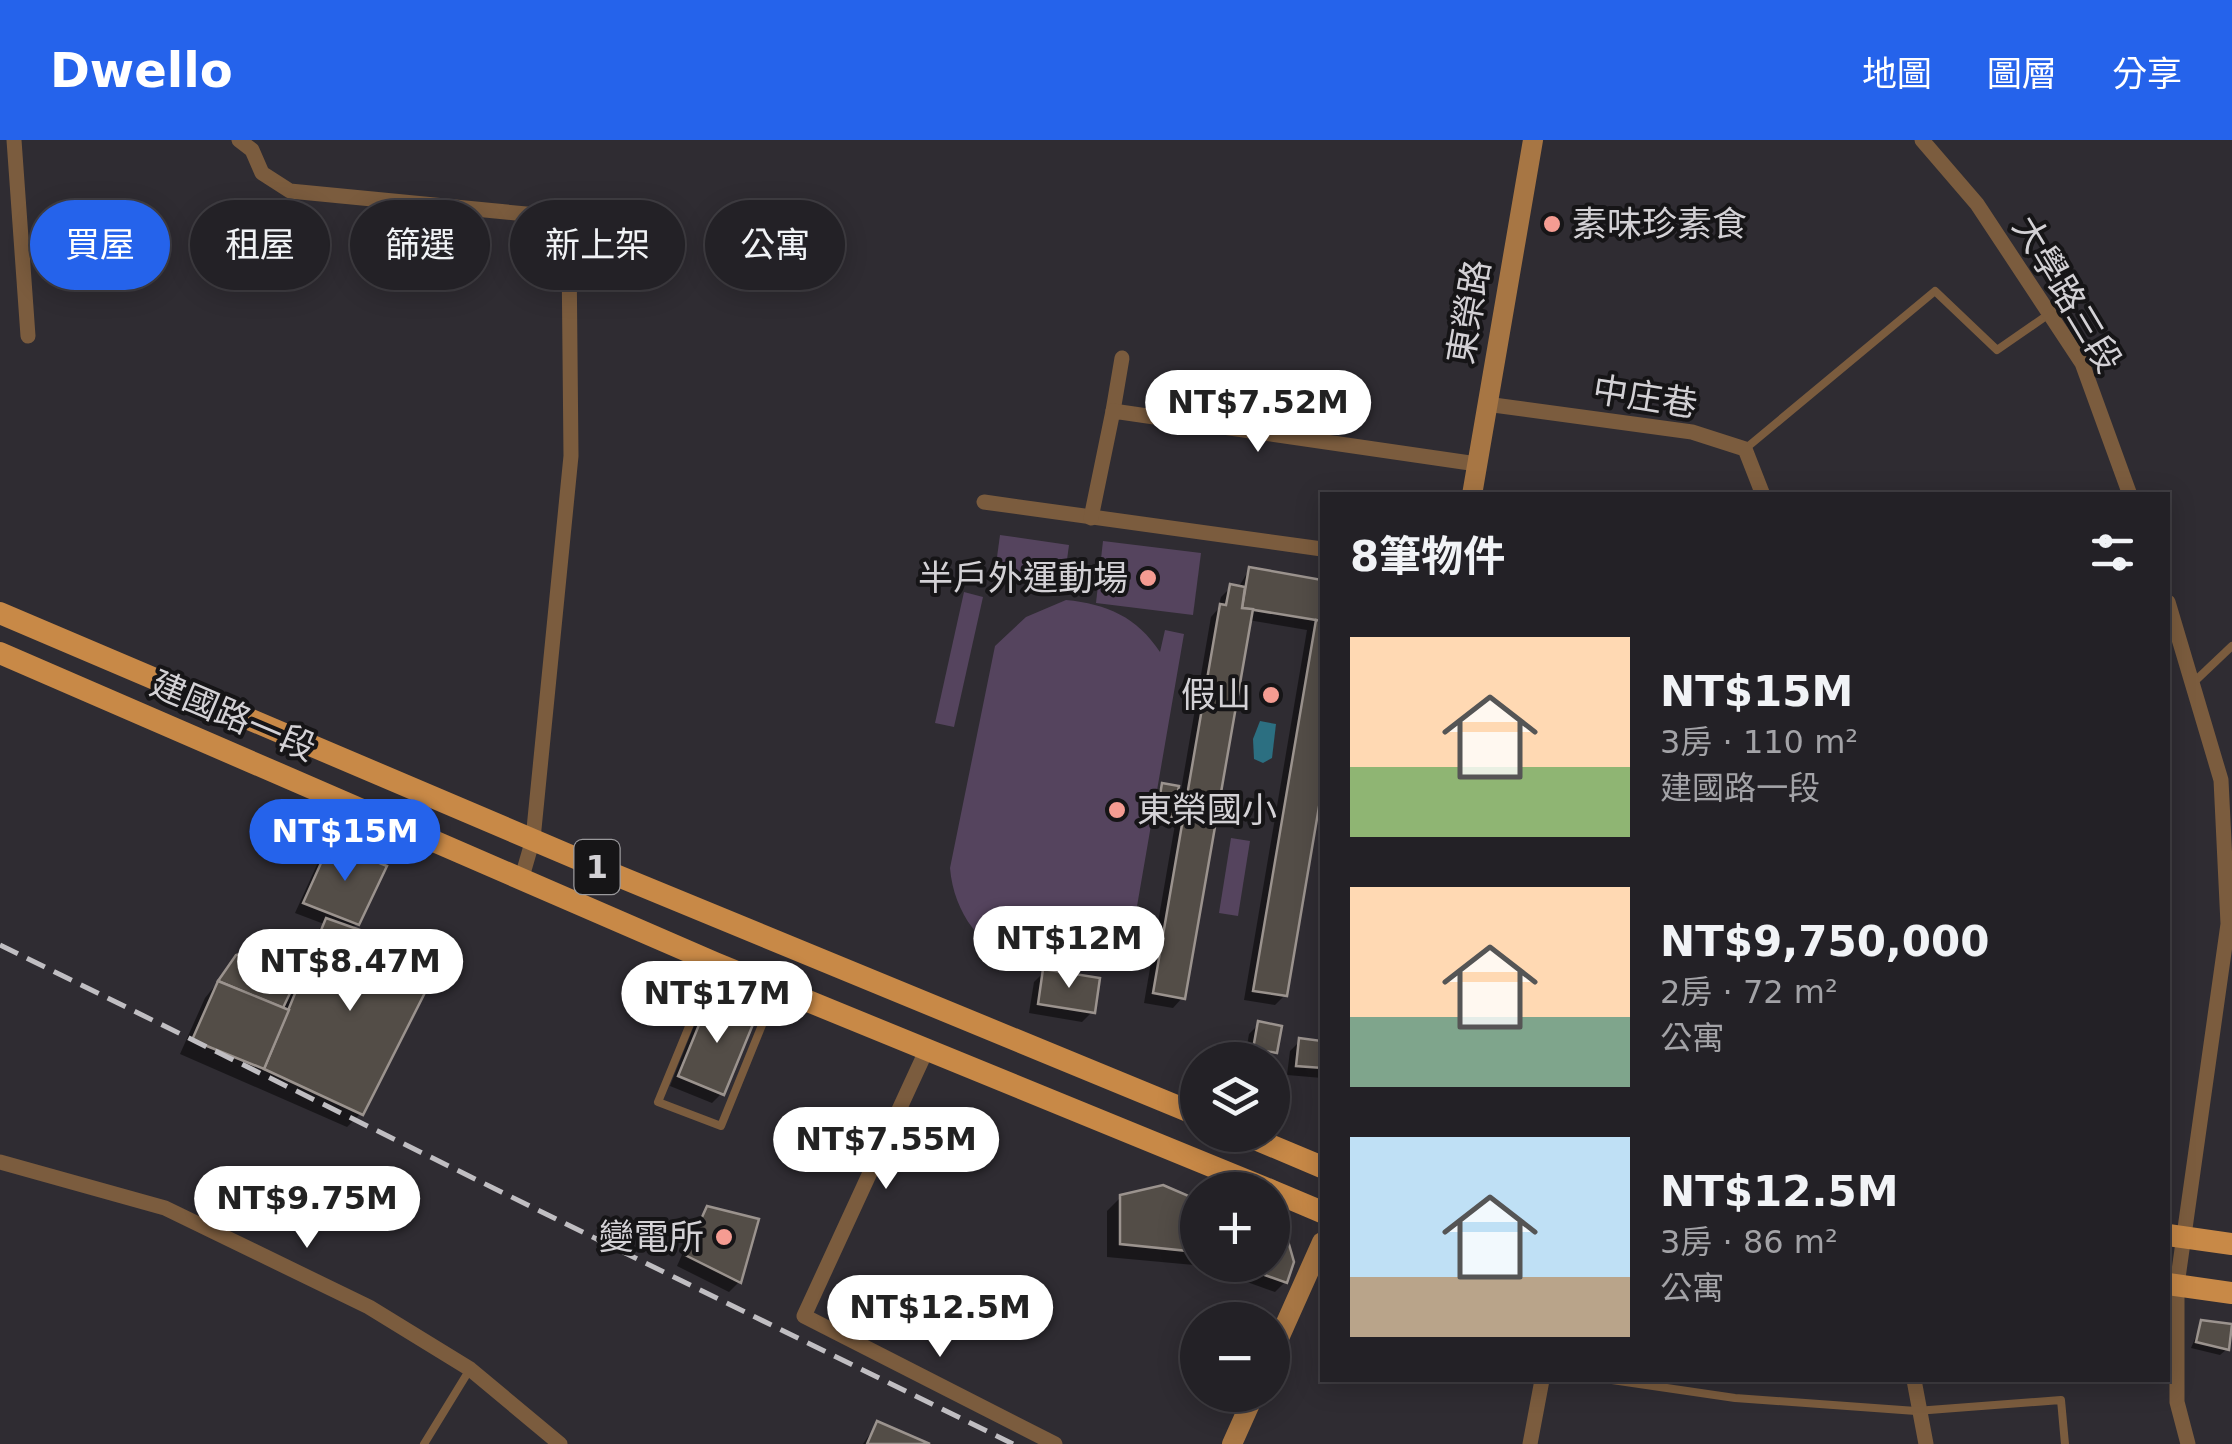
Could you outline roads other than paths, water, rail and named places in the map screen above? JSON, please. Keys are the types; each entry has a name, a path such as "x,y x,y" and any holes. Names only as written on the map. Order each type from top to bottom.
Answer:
{"main road":[{"name":"建國路一段","path":"0,613 1180,1108"},
{"name":"建國路一段","path":"0,653 715,964 1227,1172"},
{"path":"1286,1152 1320,1166"},
{"name":"建國路一段","path":"1290,1198 1320,1211"},
{"path":"2176,1236 2232,1244"},
{"path":"2172,1285 2232,1293"}],"street":[{"path":"14,140 28,336"},
{"path":"240,140 252,150 262,172 290,191 537,215 561,227 569,250 571,456 532,838 522,877"},
{"name":"東榮路","path":"1472,492 1533,140"},
{"name":"大學路三段","path":"1922,140 1977,204 2082,363 2129,492"},
{"path":"1091,518 1122,358"},
{"name":"中庄巷","path":"1486,404 1692,432 1745,449"},
{"path":"1113,411 1477,464"},
{"path":"1745,449 1762,492"},
{"path":"984,502 1320,549"},
{"path":"2170,608 2221,780 2228,924 2176,1236 2172,1285 2177,1402 2188,1444"},
{"path":"928,1049 804,1316 1055,1444"},
{"path":"0,1162 165,1208 369,1307 470,1369 560,1444"},
{"path":"1290,1314 1320,1246"},
{"path":"1530,1444 1542,1382"},
{"path":"1914,1382 1916,1411 1926,1444"},
{"path":"1232,1444 1246,1412"}],"lane":[{"path":"1745,449 1934,291 1997,350 2050,314"},
{"path":"2194,682 2232,646"},
{"path":"715,964 658,1102 720,1126 777,988"},
{"path":"424,1444 470,1369"},
{"path":"1626,1382 1735,1398 1916,1411 2061,1400 2065,1444"}],"water":[{"path":"1260,721 1276,724 1272,758 1263,763 1254,759 1253,739"}],"railway":[{"path":"0,945 1013,1444"}],"place":[{"name":"素味珍素食","path":"1552,224"},
{"name":"半戶外運動場","path":"1148,578"},
{"name":"假山","path":"1271,695"},
{"name":"東榮國小","path":"1117,810"},
{"name":"變電所","path":"724,1237"}]}
